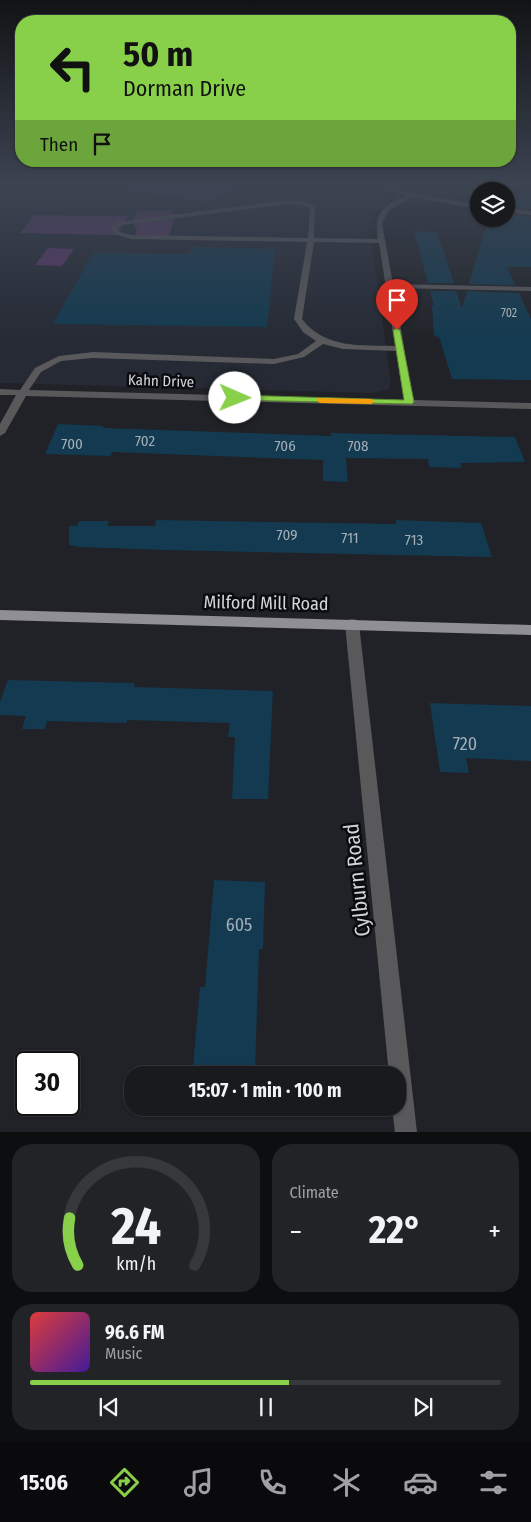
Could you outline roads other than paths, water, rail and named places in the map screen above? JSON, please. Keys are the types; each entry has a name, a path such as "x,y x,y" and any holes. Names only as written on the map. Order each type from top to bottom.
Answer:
{"main road":[{"name":"Milford Mill Road","path":"0,615 531,630"}],"street":[{"path":"181,238 382,241"},
{"path":"381,238 409,402"},
{"path":"312,240 298,319 308,334 320,342 348,347 400,349"},
{"path":"390,286 531,289"},
{"path":"0,433 22,392 38,370 59,359 93,354 265,362 290,361 311,351 320,342"},
{"name":"Kahn Drive","path":"0,392 531,406"},
{"name":"Cylburn Road","path":"352,624 406,1132"}]}
